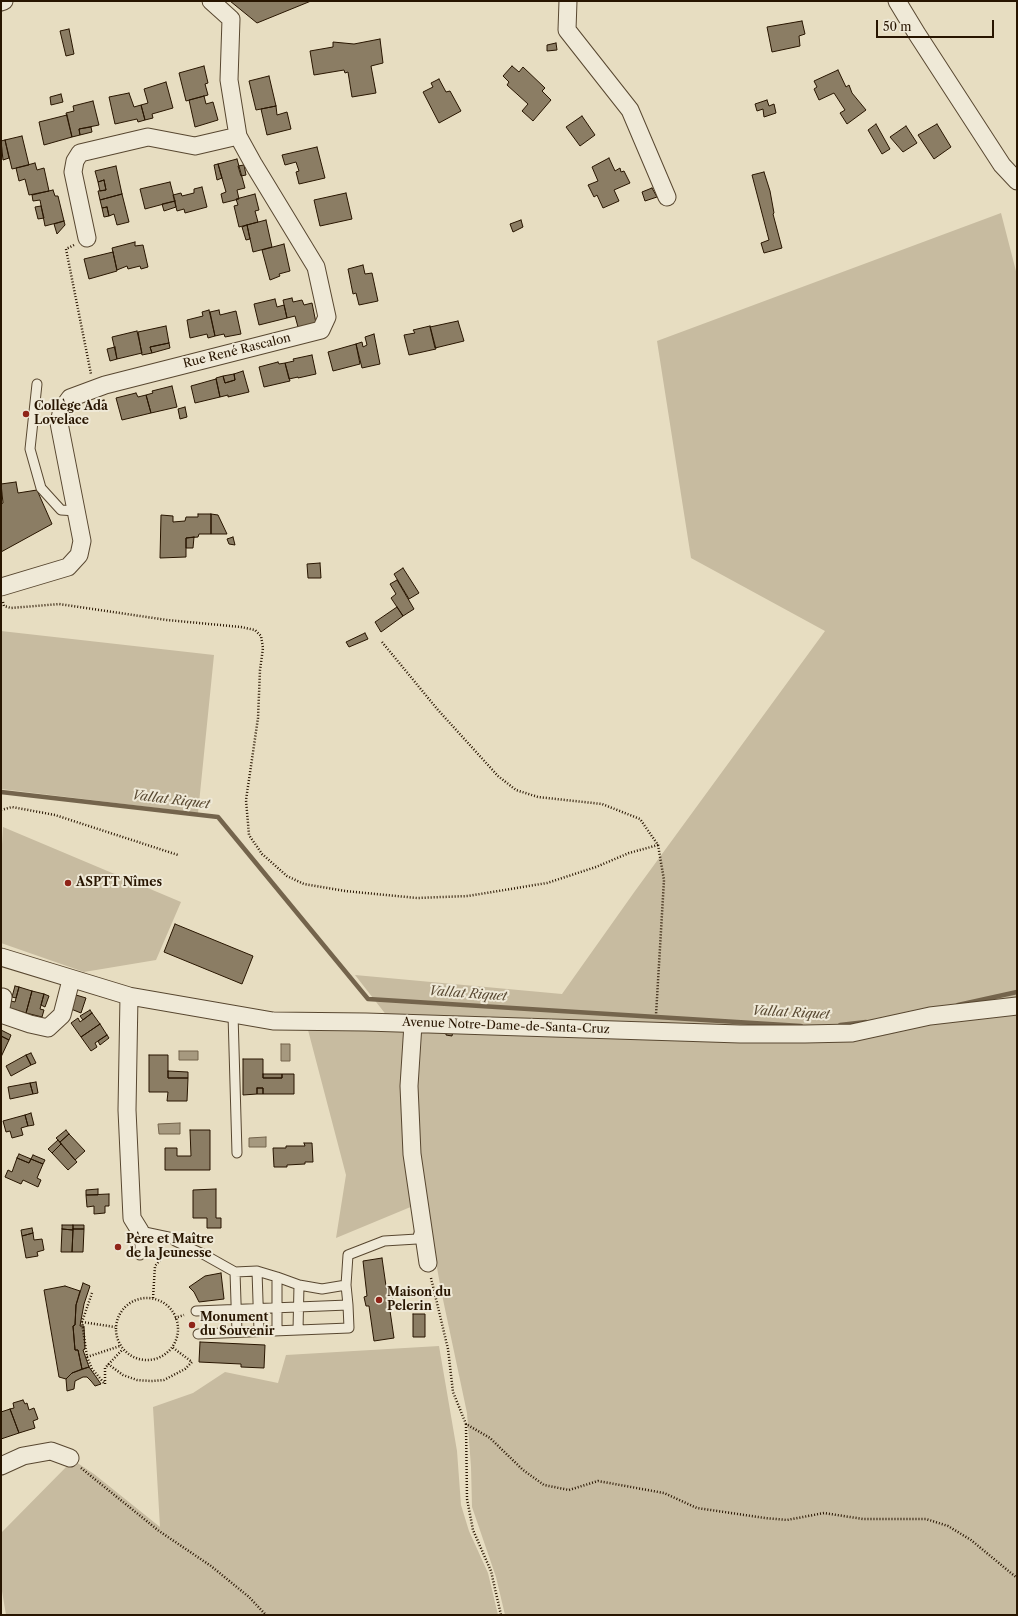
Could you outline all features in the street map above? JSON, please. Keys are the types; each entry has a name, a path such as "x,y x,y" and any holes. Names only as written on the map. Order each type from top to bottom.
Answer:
{"street":[{"name":"Rue René Rascalon","path":"1,593 68,567 79,555 82,541 59,423 62,409 70,398 94,389 321,330 328,317 316,267 238,136 229,80 231,19 210,1"},
{"path":"568,1 567,30 630,110 667,197"},
{"path":"897,1 1002,165 1017,181"},
{"path":"87,238 73,172 75,161 80,153 148,137 195,146 238,136"},
{"name":"Avenue Notre-Dame-de-Santa-Cruz","path":"1,957 71,980 129,996 273,1021 732,1034 813,1034 852,1033 930,1016 1017,1006"},
{"path":"1,1014 30,1024 48,1028 62,1015 71,980"},
{"path":"129,996 127,1110 136,1225"},
{"path":"413,1024 410,1086 412,1154 428,1263"},
{"path":"1,1466 23,1456 51,1451 70,1458"}],"lane":[{"path":"37,384 30,450 41,488 61,510 76,511"},
{"path":"233,1014 237,1153"},
{"path":"198,1334 349,1328 346,1285 348,1255 384,1241 417,1239 423,1224"},
{"path":"140,1254 136,1225 173,1238 175,1242 203,1254 235,1272 257,1271 299,1285 322,1289 346,1285"},
{"path":"257,1271 259,1331"},
{"path":"235,1272 237,1332"},
{"path":"277,1278 277,1330"},
{"path":"298,1330 299,1285"},
{"path":"196,1311 348,1305"}],"path":[{"path":"87,238 66,249 94,389"},
{"path":"1,593 4,606 11,608 59,604 167,620 255,630 261,636 263,648 260,670 258,718 246,800 249,835 262,854 287,876 304,884 345,891 417,898 468,896 547,883 596,867 629,852 658,845"},
{"path":"382,642 443,716 498,776 516,790 538,797 602,804 640,819 658,845 664,880 656,1007"},
{"path":"1,810 12,807 55,815 178,855"},
{"path":"153,1298 155,1266 175,1242"},
{"path":"428,1263 448,1349 453,1392 466,1424 467,1499 473,1530 490,1571 501,1615"},
{"path":"92,1293 82,1322 88,1357 92,1369 105,1384 105,1368 122,1350"},
{"path":"142,1298 153,1298 163,1303 171,1310 177,1321 178,1332 174,1345 166,1354 154,1360 141,1361 130,1357 122,1350 116,1339 115,1327 120,1313 132,1301 142,1298"},
{"path":"82,1322 115,1327"},
{"path":"88,1357 120,1346"},
{"path":"108,1364 123,1374 137,1380 164,1380 185,1369 192,1362 172,1347"},
{"path":"466,1424 490,1438 523,1470 544,1485 569,1490 598,1481 664,1493 697,1508 787,1520 824,1513 863,1519 926,1519 948,1526 971,1540 1017,1578"},
{"path":"70,1458 159,1531 211,1566 249,1597 266,1615"}],"shaded area":[{"path":"1001,213 1017,275 1017,1615 505,1615 496,1577 472,1507 467,1413 441,1290 425,1201 336,1238 346,1175 308,1030 398,1030 355,975 562,994 635,891 825,631 691,558 657,341"},
{"path":"1,631 214,655 198,813 1,789"},
{"name":"ASPTT Nîmes","path":"3,827 181,902 156,960 84,972 1,943 1,863"},
{"path":"281,1044 290,1044 290,1061 281,1061"},
{"path":"179,1051 198,1051 198,1060 179,1060"},
{"path":"180,1123 180,1134 159,1134 158,1124"},
{"path":"266,1137 266,1147 249,1147 249,1138"},
{"path":"439,1346 457,1451 461,1505 469,1531 488,1573 498,1615 6,1615 1,1585 1,1533 73,1460 94,1474 160,1527 153,1407 193,1393 225,1372 278,1383 286,1355"}],"building":[{"path":"230,1 311,1 257,23"},
{"path":"802,21 805,34 799,36 800,46 772,52 767,27"},
{"path":"69,29 74,54 66,56 60,31"},
{"path":"380,39 383,63 371,66 376,93 352,97 348,72 345,73 344,70 314,75 310,51 333,47 333,42 354,44"},
{"path":"556,43 557,50 547,51 547,45"},
{"path":"204,66 208,83 205,84 208,95 186,101 179,73"},
{"path":"512,66 519,72 523,67 545,88 542,91 551,100 533,121 522,111 528,104 507,85 509,82 503,76"},
{"path":"838,70 846,87 849,85 852,93 866,110 847,124 840,113 845,110 834,93 819,100 814,89 817,87 814,81"},
{"path":"269,76 276,106 256,110 249,81"},
{"path":"439,79 446,92 450,91 461,111 439,123 423,92 433,87 431,83"},
{"path":"166,82 173,108 152,114 153,118 145,120 141,105 148,103 144,89"},
{"path":"129,93 134,107 141,105 145,120 138,122 137,119 115,124 109,97"},
{"path":"61,94 63,102 51,105 50,97"},
{"path":"204,96 206,104 213,102 218,120 195,127 189,100"},
{"path":"767,100 769,106 774,104 776,113 764,117 763,109 757,111 755,104"},
{"path":"93,101 99,125 79,129 80,135 72,137 66,113 74,111 73,106"},
{"path":"276,106 277,115 287,112 291,129 267,135 261,109"},
{"path":"67,115 72,137 44,145 39,122"},
{"path":"582,116 595,135 580,146 566,127"},
{"path":"876,124 890,149 882,154 868,130"},
{"path":"937,124 951,147 934,159 918,135"},
{"path":"906,126 917,143 903,152 890,137"},
{"path":"91,127 92,132 80,135 79,129"},
{"path":"22,136 29,165 12,169 5,140"},
{"path":"5,140 9,158 3,160 1,141"},
{"path":"317,147 325,178 299,184 296,172 299,171 296,162 285,165 282,155"},
{"path":"609,158 615,171 620,168 621,172 624,171 630,183 614,190 619,201 603,208 597,195 594,197 588,185 598,181 592,167"},
{"path":"237,159 245,188 237,190 239,199 223,203 221,194 226,192 218,164"},
{"path":"35,163 37,170 44,168 49,191 29,195 25,179 19,181 16,168"},
{"path":"218,164 222,178 217,180 214,165"},
{"path":"244,165 246,175 241,176 238,166"},
{"path":"116,166 122,194 100,200 98,191 106,190 104,180 98,182 95,171"},
{"path":"764,172 770,191 773,214 782,248 764,253 761,243 769,240 752,175"},
{"path":"104,180 106,190 100,191 98,182"},
{"path":"170,182 175,201 145,209 140,189"},
{"path":"202,187 207,207 185,213 184,209 177,211 173,195 181,193 182,196 194,193 194,189"},
{"path":"652,188 657,197 645,201 642,192"},
{"path":"53,190 55,196 58,196 64,221 45,226 40,200 33,201 32,195"},
{"path":"346,193 352,219 320,226 314,200"},
{"path":"122,194 129,222 117,225 114,214 109,216 107,207 102,208 100,200"},
{"path":"255,194 259,210 255,211 258,222 239,227 234,206 238,205 236,199"},
{"path":"175,201 176,207 164,211 162,204"},
{"path":"41,206 44,218 38,219 35,207"},
{"path":"107,207 109,216 104,217 102,208"},
{"path":"266,220 272,247 253,252 247,225"},
{"path":"521,220 523,227 513,232 510,224"},
{"path":"64,221 65,225 57,234 54,224"},
{"path":"247,225 250,239 246,240 242,227"},
{"path":"135,242 135,246 143,245 148,267 141,269 140,266 128,269 127,266 117,270 112,248"},
{"path":"284,244 290,271 279,274 280,276 270,280 262,250"},
{"path":"113,252 117,271 89,279 84,259"},
{"path":"363,265 365,274 372,273 378,301 359,305 356,293 353,294 348,269"},
{"path":"292,298 293,302 302,300 304,305 312,303 316,323 298,327 295,316 287,318 283,300"},
{"path":"275,299 277,307 284,305 287,318 259,325 254,304"},
{"path":"209,310 215,336 208,338 207,334 190,338 187,320 203,316 202,312"},
{"path":"219,310 220,315 236,311 241,334 225,337 224,334 215,336 210,312"},
{"path":"458,321 464,341 435,348 430,327"},
{"path":"166,326 169,343 150,347 152,353 142,355 138,332"},
{"path":"430,326 436,349 409,355 404,335 415,333 413,330"},
{"path":"137,331 142,353 117,359 112,337"},
{"path":"374,334 380,364 362,368 356,344 362,342 363,347 367,345 365,337"},
{"path":"169,343 170,348 152,353 150,347"},
{"path":"356,344 360,364 333,371 328,352"},
{"path":"115,347 117,359 110,361 107,349"},
{"path":"312,355 316,374 289,379 285,363 294,361 293,359"},
{"path":"278,362 279,364 285,363 290,381 264,387 259,367"},
{"path":"243,371 249,392 228,397 228,395 220,397 216,378 223,376 225,383 235,380 234,374"},
{"path":"234,374 235,380 225,383 223,376"},
{"path":"216,379 220,397 195,403 191,386"},
{"path":"172,386 177,407 151,413 146,395 153,393 152,391"},
{"path":"136,393 138,397 146,395 151,413 122,420 116,398"},
{"path":"104,400 106,408 99,411 96,402"},
{"path":"185,407 187,417 180,419 178,409"},
{"path":"16,482 18,493 37,490 52,524 1,552 1,504 3,503 1,484"},
{"path":"198,514 211,514 211,534 199,534 198,537 186,538 186,557 160,558 161,515 173,516 173,522 185,521 186,517 198,517"},
{"path":"211,514 218,515 227,534 211,534"},
{"path":"194,537 193,548 186,548 186,538"},
{"path":"233,537 235,545 229,544 227,539"},
{"path":"320,563 321,578 308,578 307,564"},
{"path":"403,568 419,593 409,599 394,574"},
{"path":"397,580 414,609 403,616 391,598 396,594 390,584"},
{"path":"397,607 403,616 381,632 375,622"},
{"path":"365,633 368,639 349,647 346,642"},
{"path":"175,924 253,956 242,984 164,952"},
{"path":"15,986 19,987 16,998 12,997"},
{"path":"19,987 32,991 26,1013 9,1008 11,1001 15,1002"},
{"path":"32,991 44,994 40,1009 44,1010 42,1017 26,1013"},
{"path":"44,994 49,996 45,1007 41,1005"},
{"path":"76,995 86,998 81,1013 71,1009"},
{"path":"90,1010 92,1013 83,1020 80,1016"},
{"path":"92,1013 100,1024 81,1037 71,1023 78,1018 80,1022"},
{"path":"100,1024 107,1035 95,1043 97,1047 91,1051 81,1037"},
{"path":"1,1030 11,1035 9,1040 1,1036"},
{"path":"446,1031 453,1031 452,1036 446,1035"},
{"path":"107,1035 109,1038 100,1045 98,1041"},
{"path":"1,1036 9,1040 1,1057"},
{"path":"31,1053 36,1063 31,1065 26,1055"},
{"path":"26,1055 31,1065 11,1076 6,1066"},
{"path":"149,1055 168,1055 168,1078 188,1078 187,1101 167,1101 168,1092 149,1092"},
{"path":"243,1059 263,1059 263,1078 282,1078 282,1074 294,1074 294,1094 263,1094 263,1088 257,1088 257,1094 243,1095"},
{"path":"168,1071 188,1072 188,1078 168,1078"},
{"path":"263,1074 282,1074 282,1078 263,1078"},
{"path":"36,1082 38,1093 33,1094 30,1083"},
{"path":"30,1083 33,1094 10,1099 8,1087"},
{"path":"257,1088 263,1088 263,1094 257,1094"},
{"path":"31,1113 34,1125 28,1126 25,1115"},
{"path":"25,1115 28,1126 21,1128 23,1135 12,1138 10,1131 6,1132 3,1121"},
{"path":"66,1130 69,1134 60,1142 56,1138"},
{"path":"190,1130 210,1130 210,1170 165,1170 165,1148 177,1148 177,1156 191,1156"},
{"path":"69,1134 85,1151 75,1160 60,1142"},
{"path":"58,1140 61,1144 52,1153 48,1149"},
{"path":"304,1143 312,1143 313,1162 287,1165 287,1167 274,1167 273,1148 305,1146"},
{"path":"61,1144 77,1162 68,1170 52,1153"},
{"path":"19,1154 31,1159 29,1163 17,1158"},
{"path":"33,1155 45,1160 43,1164 31,1159"},
{"path":"17,1158 29,1163 31,1159 43,1164 37,1178 41,1180 38,1187 23,1180 21,1184 5,1177 8,1170 12,1172"},
{"path":"98,1189 98,1195 86,1195 86,1190"},
{"path":"216,1189 216,1218 221,1218 221,1228 207,1228 207,1218 193,1218 193,1190"},
{"path":"109,1194 109,1206 105,1206 105,1213 94,1214 94,1206 87,1207 86,1195"},
{"path":"62,1225 73,1225 73,1230 62,1229"},
{"path":"73,1225 84,1225 84,1229 73,1229"},
{"path":"32,1228 33,1233 22,1236 21,1230"},
{"path":"62,1229 73,1230 72,1252 61,1252"},
{"path":"73,1229 84,1229 83,1252 72,1252"},
{"path":"33,1233 34,1240 42,1239 44,1250 37,1252 38,1256 26,1258 22,1236"},
{"name":"Maison du Pelerin","path":"382,1258 387,1293 392,1292 393,1304 389,1304 394,1338 374,1341 369,1306 366,1306 364,1297 367,1296 363,1261"},
{"path":"221,1273 224,1299 199,1302 194,1292 189,1287 205,1276"},
{"path":"83,1283 90,1286 84,1304 80,1326 84,1326 85,1349 83,1350 89,1367 82,1369 78,1350 75,1350 73,1326 75,1325 76,1305"},
{"path":"65,1286 80,1291 76,1305 75,1325 73,1326 75,1350 78,1350 82,1369 72,1373 66,1379 59,1377 44,1290"},
{"path":"413,1314 425,1314 425,1337 413,1337"},
{"path":"200,1342 265,1345 264,1368 241,1367 241,1364 199,1362"},
{"path":"89,1367 101,1384 95,1386 87,1377 83,1377 75,1381 74,1389 67,1391 66,1379 72,1373"},
{"path":"23,1400 25,1404 27,1403 29,1410 34,1408 38,1419 33,1421 35,1428 19,1433 10,1409 14,1408 13,1403"},
{"path":"10,1409 19,1433 1,1439 1,1412"}],"waterway":[{"name":"Vallat Riquet","path":"1,792 218,817 368,999 801,1026"},
{"name":"Vallat Riquet","path":"958,1005 1017,992"},
{"name":"Vallat Riquet","path":"840,1025 866,1022"}],"place":[{"name":"Collège Ada Lovelace","path":"26,414"},
{"name":"ASPTT Nîmes","path":"68,883"},
{"name":"Père et Maître de la Jeunesse","path":"118,1247"},
{"name":"Maison du Pelerin","path":"379,1300"},
{"name":"Monument du Souvenir","path":"192,1325"}]}
